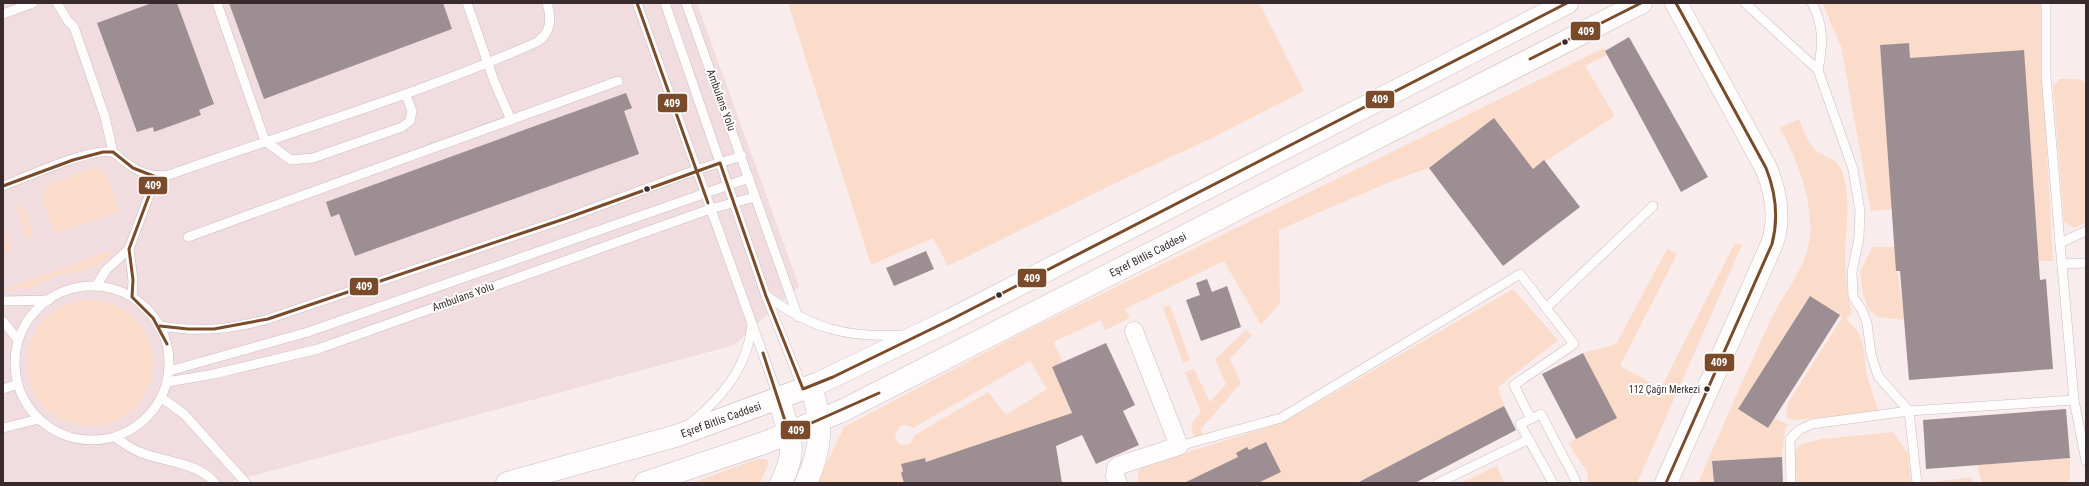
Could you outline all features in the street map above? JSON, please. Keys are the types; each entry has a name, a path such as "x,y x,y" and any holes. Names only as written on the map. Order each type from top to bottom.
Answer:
{"main road":[{"name":"Eşref Bitlis Caddesi","path":"507,483 676,436 807,388 920,334 1567,3"},
{"name":"Eşref Bitlis Caddesi","path":"645,483 819,421 1641,3"},
{"path":"1666,483 1772,244 1776,218 1775,192 1768,173 1676,3"},
{"path":"806,483 817,455 819,421 818,407 807,388"},
{"path":"779,399 789,432 792,451 790,467 781,483"}],"street":[{"path":"1118,483 1115,476 1116,468 1120,464 1179,446 1134,331"}],"lane":[{"path":"3,14 32,3"},
{"path":"57,3 68,21 74,27 105,117 113,152 134,168 156,177 169,175 265,141 406,95 488,64 542,39 550,24 547,3"},
{"path":"217,3 265,141 291,160 313,158 402,128 410,121 412,111 406,95"},
{"path":"467,3 488,64 511,120"},
{"path":"638,3 710,210 779,399"},
{"path":"665,3 766,296 807,388"},
{"name":"Ambulans Yolu","path":"686,3 742,156 798,317"},
{"path":"1745,3 1818,70 1853,169 1860,211 1859,238 1852,272 1854,297 1862,310 1867,323 1871,354 1878,376 1909,411 1917,483"},
{"path":"1812,3 1817,13 1823,37 1818,70"},
{"path":"2046,3 2046,76 2060,243 2074,400 2086,461"},
{"path":"188,237 618,81"},
{"path":"3,186 90,154 113,152"},
{"path":"160,326 189,330 215,330 243,326 268,319 567,218 696,170 742,156"},
{"path":"96,286 106,270 129,249 156,177"},
{"path":"169,371 308,332 704,192 749,178"},
{"name":"Ambulans Yolu","path":"167,382 214,374 318,349 710,210 755,197"},
{"path":"1546,308 1653,206"},
{"path":"2060,243 2086,231"},
{"path":"129,249 133,280 132,297"},
{"path":"2062,264 2086,262"},
{"path":"1179,446 1280,418 1520,274 1574,344 1514,385 1531,419"},
{"path":"96,286 115,289 132,297 148,310 160,326 167,344 169,371 167,382 162,398 150,415 134,428 115,437 95,440 74,438 55,431 39,419 25,401 18,384 15,370 18,340 25,324 35,311 48,300 63,292 79,287 96,286"},
{"path":"766,296 798,317 824,328 856,336 876,337 920,334"},
{"path":"3,301 48,300"},
{"path":"3,321 18,340"},
{"path":"676,436 720,396 736,376 748,350 752,322"},
{"path":"3,389 18,384"},
{"path":"162,398 184,414 246,483"},
{"path":"1791,483 1790,439 1799,430 1812,424 1909,411 2074,400"},
{"path":"1553,483 1520,424 1541,414 1576,483"},
{"path":"3,428 39,419"},
{"path":"115,437 127,446 143,453 197,469 206,474 216,483"},
{"path":"1438,483 1529,439"}],"shaded area":[{"path":"3,3 697,3 799,286 734,345 226,483 3,483"},
{"path":"788,3 1259,3 1304,91 1208,140 1136,173 948,266 933,238 871,265"},
{"path":"1822,3 2041,3 2041,48 2053,261 2039,261 2023,50 1910,58 1909,43 1880,46 1892,209 1871,211 1841,46"},
{"path":"1604,48 1607,55 1585,66 1615,116 1533,169 1494,119 1429,168 1394,180 1279,230 1280,303 1261,325 1224,261 1125,309 1130,318 1105,330 1101,320 1053,342 1063,362 1052,367 1072,414 926,462 925,458 902,464 903,471 901,473 904,483 817,483 844,427 1032,328","holes":["1030,361 1047,389 1006,415 988,392 915,435 910,444 900,445 896,440 895,434 900,426 907,425 913,428"]},
{"path":"2060,79 2078,79 2086,82 2086,222 2075,228 2064,222 2053,85"},
{"path":"1799,119 1811,145 1821,154 1835,161 1841,168 1843,174 1847,194 1845,268 1852,313 1846,320 1853,326 1861,340 1868,379 1879,412 1793,420 1786,417 1788,403 1842,318 1840,315 1810,296 1738,409 1768,428 1775,418 1788,425 1785,429 1782,457 1712,461 1714,483 1698,483 1743,379 1776,308 1802,265 1808,247 1810,217 1808,202 1799,170 1780,128"},
{"path":"101,168 105,173 119,211 55,234 42,199 46,188 53,183 91,169"},
{"path":"23,205 34,235 27,238 16,207"},
{"path":"3,226 11,251 3,254"},
{"path":"1735,243 1742,245 1637,483 1588,483 1587,472 1568,443 1616,418 1583,353 1616,344 1667,249 1677,254 1620,366 1661,388"},
{"path":"1872,247 1895,247 1904,320 1878,317 1869,310 1863,294 1860,272"},
{"path":"114,249 104,261 87,269 55,276 29,288 3,290"},
{"path":"1513,289 1558,340 1498,387 1504,406 1365,479 1353,483 1138,483 1138,473 1141,468 1284,422"},
{"path":"96,300 120,308 130,314 139,323 148,339 152,351 152,375 148,387 139,403 130,412 114,421 102,425 84,426 60,418 50,412 41,403 32,387 28,375 27,357 35,333 41,323 50,314 66,305 78,301"},
{"path":"1170,305 1190,360 1183,363 1163,307"},
{"path":"1246,330 1252,335 1230,359 1241,383 1201,429 1204,437 1195,440 1191,424 1201,412 1185,372 1194,369 1210,402 1226,384 1215,359"},
{"path":"1893,432 1908,454 1911,483 1796,483 1795,451 1801,444 1823,439"},
{"path":"2070,458 2070,481 2063,483 1982,483 1977,465"},
{"path":"757,459 766,459 769,463 760,483 692,483"},
{"path":"1497,466 1504,483 1460,483"},
{"path":"1971,477 1973,483 1927,483"}],"building":[{"path":"152,3 177,3 214,104 199,110 201,115 154,132 153,127 137,132 97,23"},
{"path":"229,3 443,3 452,29 264,99"},
{"path":"1629,37 1708,177 1681,192 1605,51"},
{"path":"1909,43 1910,58 2024,50 2040,280 2046,279 2053,369 1909,380 1900,271 1896,271 1880,45"},
{"path":"626,93 632,108 624,111 639,154 355,256 339,214 331,217 326,202"},
{"path":"1494,118 1533,169 1544,160 1580,207 1503,266 1429,168"},
{"path":"926,251 934,269 894,286 886,268"},
{"path":"1207,279 1212,292 1227,286 1241,327 1201,341 1186,300 1200,295 1196,283"},
{"path":"1810,296 1840,315 1768,428 1738,409"},
{"path":"1106,343 1135,405 1123,411 1139,445 1096,464 1082,435 1056,446 1062,483 904,483 901,473 903,471 901,464 925,458 926,462 1072,413 1052,367"},
{"path":"1583,353 1617,418 1576,439 1542,374"},
{"path":"1504,406 1516,430 1415,483 1357,483"},
{"path":"2066,409 2070,458 1926,469 1923,420"},
{"path":"1266,442 1281,472 1258,483 1184,483 1238,457 1236,453 1247,447 1249,450"},
{"path":"1782,457 1783,483 1714,483 1712,461"}],"transit line":[{"name":"409","path":"637,3 708,203"},
{"name":"409","path":"160,326 188,329 214,329 268,319 567,218 720,163 766,296 803,389 833,377 952,319 1567,3"},
{"name":"409","path":"1530,59 1641,3"},
{"name":"409","path":"1666,483 1772,244 1776,215 1774,196 1766,168 1676,3"},
{"name":"409","path":"3,186 73,160 103,152 113,152 133,168 156,177 129,249 133,280 132,297 153,318 167,344"},
{"name":"409","path":"763,353 789,433 879,393"}],"place":[{"name":"112 Çağrı Merkezi","path":"1707,389"}]}
